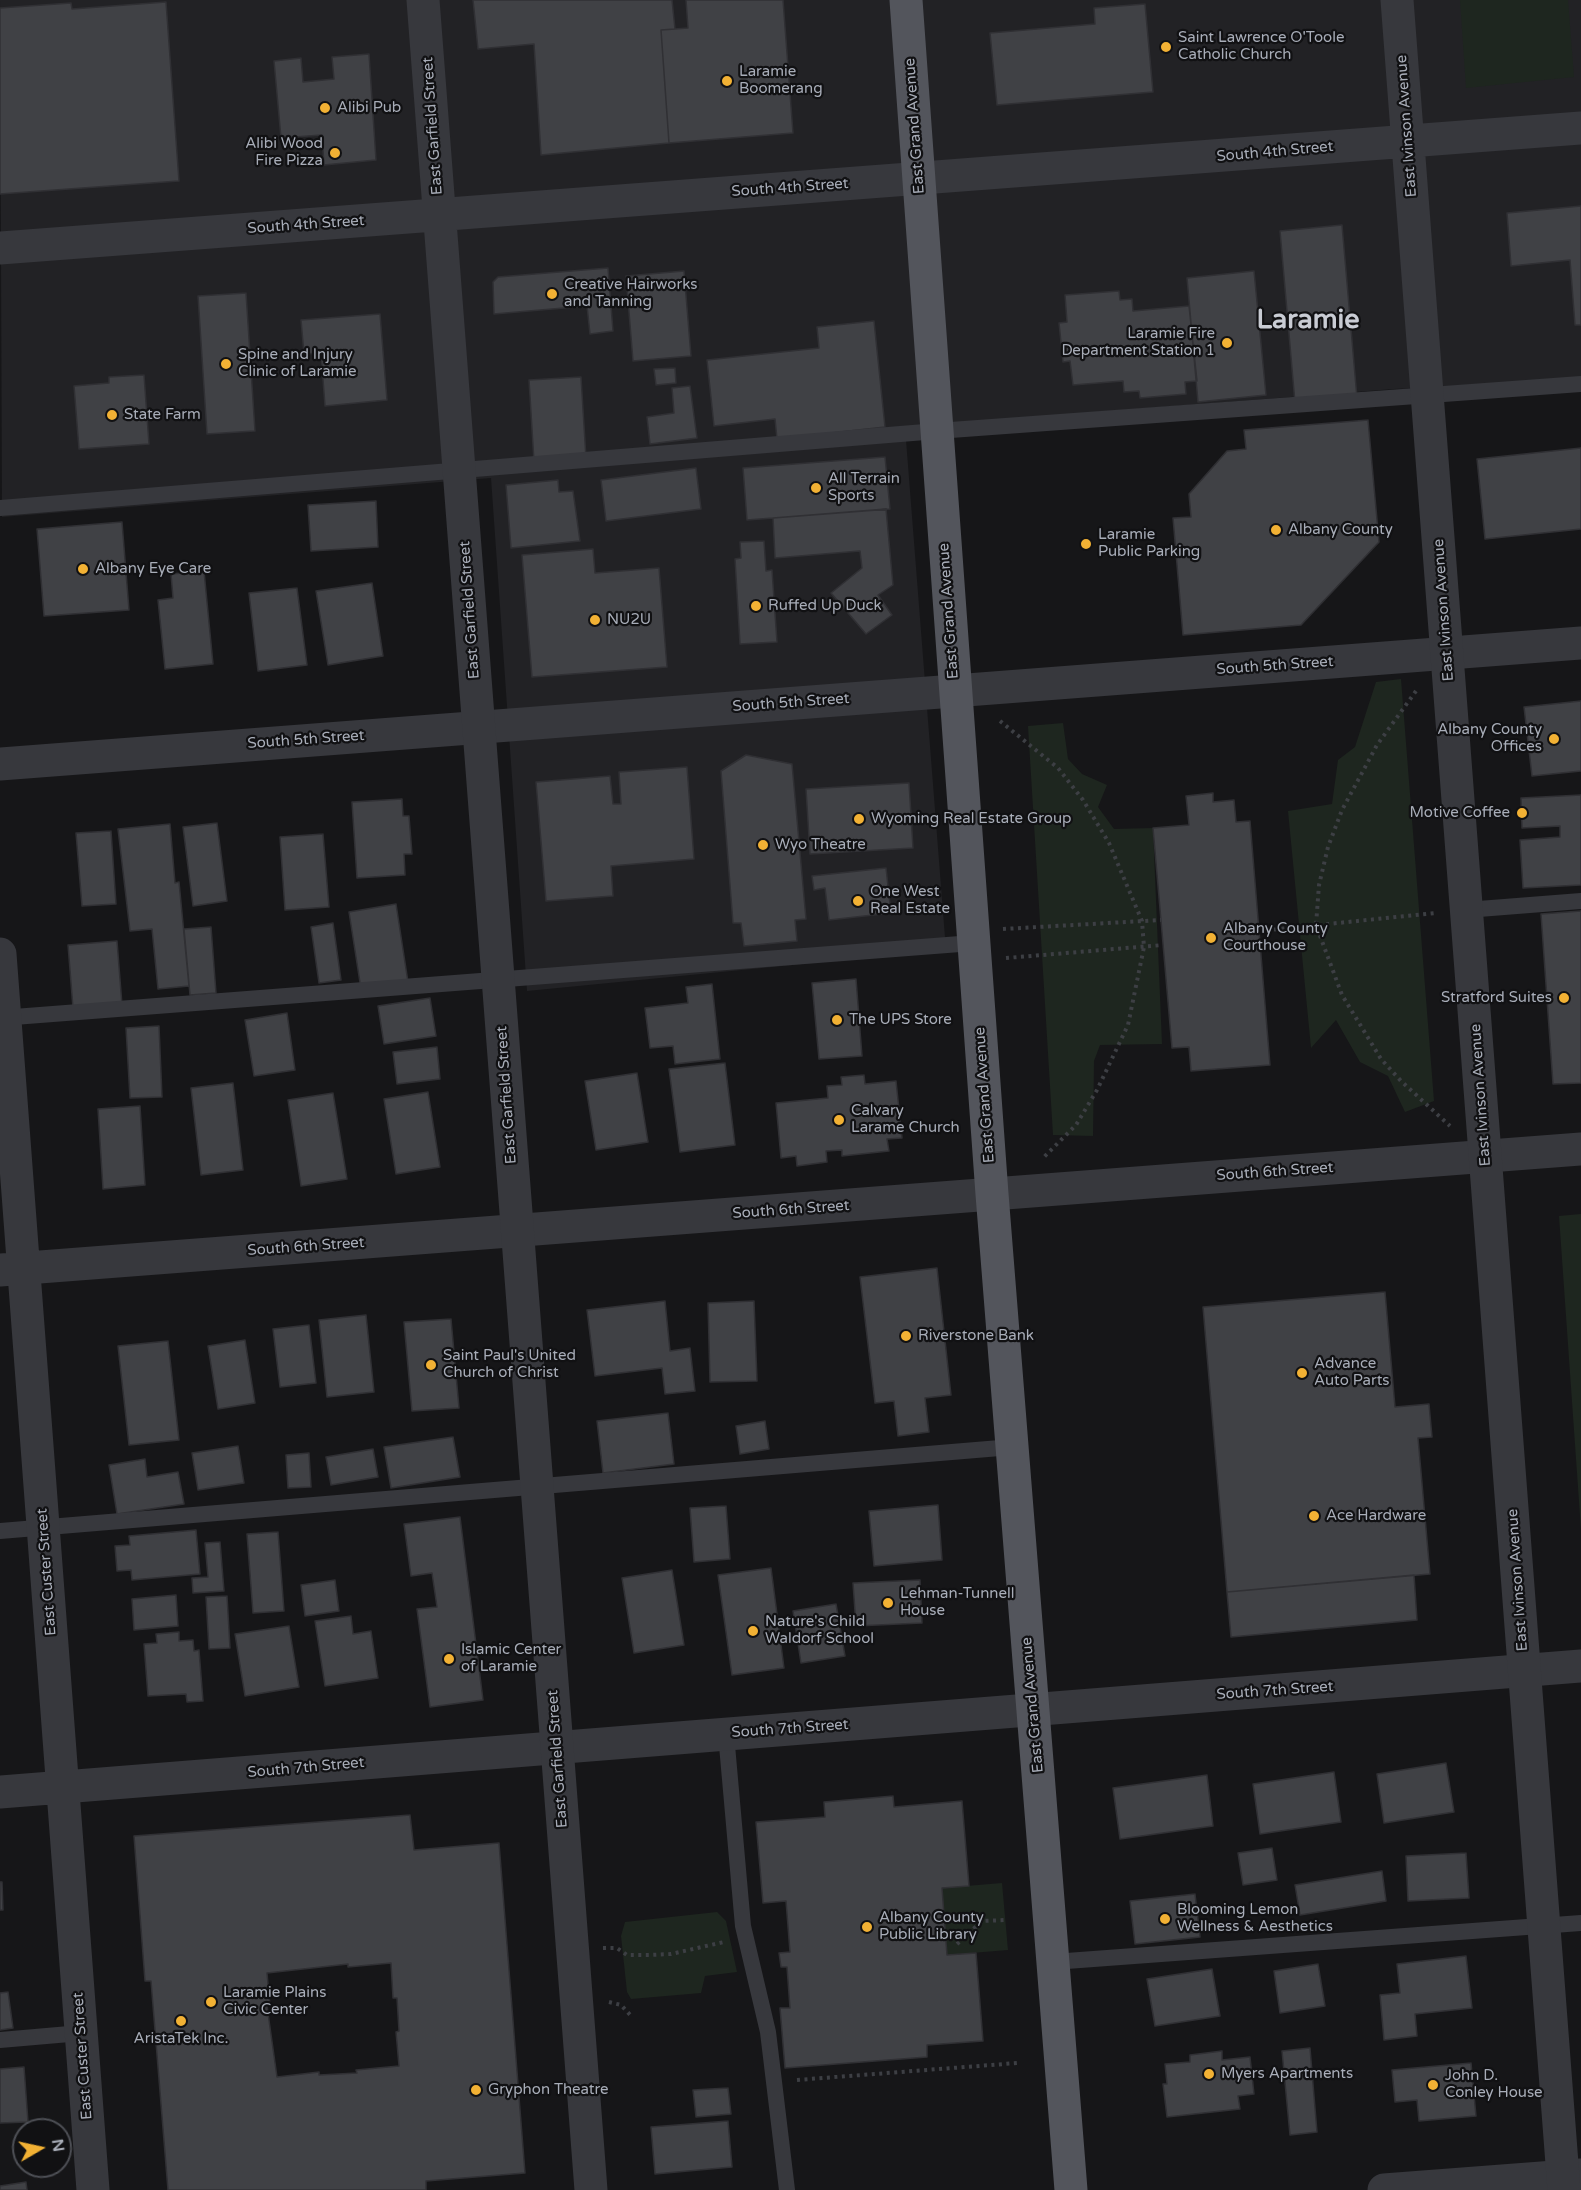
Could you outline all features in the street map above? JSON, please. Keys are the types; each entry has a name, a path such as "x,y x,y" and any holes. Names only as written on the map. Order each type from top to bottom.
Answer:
{"main road":[{"name":"East Grand Avenue","path":"906,0 992,1194 1071,2190"}],"street":[{"name":"East Garfield Street","path":"423,0 591,2190"},
{"name":"East Ivinson Avenue","path":"1397,0 1544,1926 1569,2180"},
{"name":"South 4th Street","path":"0,248 1581,128"},
{"name":"South 5th Street","path":"0,764 1581,643"},
{"name":"East Custer Street","path":"0,954 12,1269 43,1528 93,2190"},
{"name":"South 6th Street","path":"12,1269 1581,1149"},
{"name":"South 7th Street","path":"0,1792 1581,1666"},
{"path":"1384,2190 1569,2180"}],"lane":[{"path":"0,508 937,430 1581,384"},
{"path":"1466,910 1581,901"},
{"path":"2,1018 974,945"},
{"path":"0,1531 537,1484 1012,1447"},
{"path":"726,1734 743,1926 768,2032 787,2190"},
{"path":"1053,1962 1581,1923"},
{"path":"0,2040 81,2033"}],"path":[{"path":"1447,653 1377,745 1342,810 1328,847 1319,885 1316,925 1342,995 1381,1059 1409,1090 1485,1156"},
{"path":"994,717 1059,768 1083,800 1109,843 1142,921 1144,946 1128,1025 1097,1090 1076,1125 1038,1161"},
{"path":"1259,931 1466,910"},
{"path":"974,945 1161,920"},
{"path":"974,945 1163,945"},
{"path":"957,1944 982,1921 1005,1920"},
{"path":"572,1948 617,1948 627,1955 671,1954 727,1941 743,1926"},
{"path":"795,2080 1017,2063"}],"shaded area":[{"path":"0,0 1581,0 1581,380 1394,389 905,427 946,950 527,991 491,478 2,517"},
{"path":"1460,0 1568,0 1574,77 1466,88"},
{"path":"1401,679 1434,1101 1405,1112 1388,1076 1360,1062 1336,1020 1311,1048 1288,811 1332,804 1338,760 1355,747 1376,682"},
{"path":"1063,723 1068,759 1082,774 1107,785 1098,807 1114,829 1153,828 1162,1044 1100,1045 1094,1061 1093,1136 1053,1135 1028,726"},
{"path":"1581,1214 1581,1530 1559,1216"},
{"path":"1002,1883 1008,1950 947,1955 942,1888"},
{"path":"717,1912 726,1921 737,1972 705,1976 701,1993 631,1999 627,1992 621,1936 625,1922"}],"building":[{"path":"473,0 672,0 675,29 661,30 669,143 541,155 534,44 478,49"},
{"name":"Laramie Boomerang","path":"686,0 783,0 793,133 669,143 661,30 688,28"},
{"path":"166,2 179,181 0,194 0,8 71,3 72,9"},
{"path":"1145,4 1153,92 997,105 990,33 1095,24 1094,8"},
{"name":"Alibi Pub","path":"369,54 376,160 324,165 322,135 281,138 274,61 301,58 303,82 334,79 332,57"},
{"path":"1581,206 1581,325 1575,325 1570,260 1511,266 1507,213"},
{"path":"1342,225 1357,398 1295,403 1280,231"},
{"name":"Creative Hairworks and Tanning","path":"608,268 613,331 590,334 587,306 494,314 493,282 498,277"},
{"path":"684,271 691,356 633,361 626,276"},
{"name":"Laramie Fire Department Station 1","path":"1254,271 1266,395 1198,402 1187,278"},
{"path":"1119,291 1120,300 1132,299 1133,311 1189,306 1197,381 1185,382 1186,394 1140,398 1139,391 1124,392 1123,381 1073,385 1070,361 1063,362 1059,323 1067,322 1065,295"},
{"name":"Spine and Injury Clinic of Laramie","path":"246,293 255,431 207,434 198,296"},
{"path":"380,314 387,400 325,406 321,353 304,354 301,320"},
{"path":"874,321 885,427 777,439 775,419 714,426 707,360 819,348 817,327"},
{"path":"675,368 676,383 656,385 654,369"},
{"name":"State Farm","path":"144,375 149,444 79,449 74,386 109,383 109,377"},
{"path":"581,377 586,458 534,462 529,380"},
{"path":"690,386 697,438 650,444 647,417 674,413 672,388"},
{"name":"Albany County","path":"1368,420 1379,542 1301,625 1183,635 1173,518 1191,517 1189,494 1227,451 1246,449 1244,430"},
{"path":"1581,448 1581,529 1485,539 1477,459"},
{"name":"All Terrain Sports","path":"885,457 890,509 747,520 743,468"},
{"path":"696,468 701,509 606,521 601,480"},
{"path":"558,480 559,492 573,491 580,541 511,548 506,485"},
{"path":"376,501 378,547 311,551 308,505"},
{"path":"886,509 893,585 878,595 892,615 866,634 831,593 862,568 860,551 775,558 773,518"},
{"name":"Albany Eye Care","path":"122,522 129,610 44,616 37,529"},
{"name":"Ruffed Up Duck","path":"764,541 766,571 772,570 777,642 740,644 735,559 741,558 740,542"},
{"name":"NU2U","path":"593,549 595,573 659,568 667,667 532,677 522,555"},
{"path":"204,571 213,664 165,669 158,600 173,598 171,574"},
{"path":"372,583 383,656 328,665 316,591"},
{"path":"297,588 307,665 258,671 249,593"},
{"name":"Albany County Offices","path":"1581,701 1581,771 1532,776 1524,707"},
{"name":"Wyo Theatre","path":"746,755 792,764 806,919 795,920 797,941 744,946 741,923 733,923 721,771"},
{"path":"687,767 694,859 611,866 613,896 546,901 536,782 610,776 613,804 621,804 619,772"},
{"name":"Wyoming Real Estate Group","path":"909,783 913,848 810,854 806,789"},
{"name":"Albany County Courthouse","path":"1213,793 1213,802 1234,800 1236,822 1250,821 1270,1065 1191,1071 1189,1047 1172,1048 1153,828 1189,825 1186,796"},
{"path":"1581,795 1581,885 1523,888 1520,840 1560,837 1560,826 1522,828 1521,798"},
{"path":"402,799 403,816 409,816 412,854 404,854 405,875 357,878 352,802"},
{"path":"217,823 227,901 193,906 183,827"},
{"path":"170,824 175,883 179,882 189,986 158,989 152,929 130,931 118,829"},
{"path":"111,831 116,904 82,906 76,833"},
{"path":"323,834 329,907 285,910 280,837"},
{"name":"One West Real Estate","path":"886,868 891,913 829,920 825,888 814,890 812,876"},
{"path":"396,904 408,982 361,989 349,912"},
{"name":"Stratford Suites","path":"1581,911 1581,1083 1553,1084 1541,914"},
{"path":"333,923 341,980 319,983 311,927"},
{"path":"211,927 216,993 190,995 184,929"},
{"path":"117,941 122,1005 73,1008 68,945"},
{"name":"The UPS Store","path":"856,979 862,1056 819,1059 812,983"},
{"path":"712,984 720,1059 675,1064 673,1046 650,1048 645,1008 688,1003 686,987"},
{"path":"430,998 436,1036 384,1044 378,1006"},
{"path":"287,1013 295,1070 254,1076 245,1020"},
{"path":"159,1026 162,1097 130,1098 126,1028"},
{"path":"437,1047 440,1079 397,1084 393,1052"},
{"path":"725,1063 735,1145 680,1152 669,1069"},
{"path":"637,1073 648,1142 596,1150 585,1081"},
{"name":"Calvary Larame Church","path":"864,1075 865,1084 896,1081 902,1138 887,1139 889,1151 842,1156 842,1150 826,1151 827,1162 797,1166 796,1156 781,1158 776,1103 828,1098 827,1086 842,1085 841,1077"},
{"path":"233,1083 243,1170 201,1175 191,1088"},
{"path":"428,1092 440,1167 396,1174 384,1099"},
{"path":"333,1093 347,1179 301,1186 288,1100"},
{"path":"140,1106 145,1185 103,1189 98,1109"},
{"name":"Riverstone Bank","path":"937,1268 951,1395 925,1398 929,1432 898,1436 894,1401 875,1403 860,1277"},
{"path":"1385,1292 1395,1407 1429,1404 1432,1437 1418,1438 1430,1574 1227,1592 1203,1307"},
{"path":"665,1301 670,1351 690,1348 695,1391 665,1394 662,1368 595,1376 587,1310"},
{"path":"754,1301 757,1381 710,1382 708,1303"},
{"path":"366,1315 374,1392 327,1397 319,1320"},
{"name":"Saint Paul's United Church of Christ","path":"451,1319 459,1408 412,1411 404,1322"},
{"path":"309,1325 316,1383 280,1387 273,1329"},
{"path":"245,1340 255,1403 218,1409 208,1346"},
{"path":"168,1341 179,1440 129,1445 118,1346"},
{"path":"668,1413 674,1464 603,1473 597,1421"},
{"path":"765,1421 769,1449 740,1454 736,1426"},
{"path":"453,1437 460,1477 391,1488 384,1447"},
{"path":"238,1446 244,1483 198,1490 192,1453"},
{"path":"373,1449 378,1477 331,1485 326,1457"},
{"path":"309,1453 311,1487 288,1488 286,1455"},
{"path":"145,1459 147,1477 178,1472 184,1504 117,1514 109,1465"},
{"path":"938,1505 942,1560 874,1566 869,1511"},
{"path":"726,1506 730,1559 694,1562 690,1508"},
{"path":"460,1517 483,1700 430,1707 417,1609 437,1607 432,1573 411,1576 404,1524"},
{"path":"196,1530 200,1574 132,1580 131,1570 117,1571 115,1546 130,1545 129,1536"},
{"path":"278,1532 284,1611 253,1613 247,1534"},
{"path":"220,1542 224,1591 193,1593 192,1578 208,1577 205,1543"},
{"path":"771,1568 784,1668 732,1675 718,1575"},
{"path":"672,1570 684,1645 634,1653 622,1578"},
{"path":"1414,1575 1417,1620 1231,1637 1227,1592"},
{"path":"335,1580 339,1611 305,1616 301,1585"},
{"name":"Lehman-Tunnell House","path":"920,1580 922,1623 856,1626 853,1583"},
{"path":"176,1595 178,1626 134,1630 132,1599"},
{"path":"227,1596 230,1648 209,1649 206,1597"},
{"path":"836,1604 845,1656 801,1663 793,1611"},
{"path":"351,1616 353,1634 371,1631 378,1678 325,1686 315,1621"},
{"path":"289,1626 299,1687 245,1696 235,1634"},
{"path":"179,1632 179,1641 193,1640 194,1651 199,1650 203,1701 187,1702 186,1694 148,1696 144,1644 157,1643 156,1634"},
{"path":"1446,1763 1454,1812 1384,1823 1377,1774"},
{"path":"1334,1772 1341,1822 1260,1834 1253,1784"},
{"path":"1207,1775 1213,1826 1120,1839 1113,1788"},
{"name":"Albany County Public Library","path":"893,1796 894,1807 962,1801 969,1886 942,1888 947,1955 976,1953 983,2041 927,2045 927,2057 785,2068 780,2008 790,2008 787,1967 781,1967 779,1953 790,1952 786,1901 763,1903 756,1822 825,1817 824,1802"},
{"name":"Laramie Plains Civic Center","path":"410,1815 414,1850 499,1843 525,2173 426,2181 426,2190 168,2190 151,1981 145,1981 134,1836","holes":["391,1963 393,1998 397,1998 399,2031 396,2032 399,2066 356,2070 357,2073 319,2075 319,2072 277,2077 267,2006 270,2006 267,1973 348,1964 348,1967"]},
{"path":"1272,1848 1277,1880 1243,1885 1238,1853"},
{"path":"1466,1853 1469,1898 1408,1901 1406,1856"},
{"path":"1382,1871 1386,1901 1300,1915 1295,1885"},
{"path":"0,1882 2,1882 3,1910 0,1910"},
{"name":"Blooming Lemon Wellness & Aesthetics","path":"1195,1894 1200,1937 1135,1944 1130,1901"},
{"path":"1466,1956 1472,2008 1415,2014 1417,2036 1384,2040 1380,1995 1400,1993 1397,1964"},
{"path":"1318,1964 1325,2006 1280,2013 1274,1971"},
{"path":"1212,1969 1220,2016 1155,2026 1147,1979"},
{"path":"8,1992 13,2028 0,2030 0,1993"},
{"path":"1310,2048 1317,2132 1290,2135 1282,2051"},
{"name":"Myers Apartments","path":"1222,2051 1222,2060 1250,2057 1254,2094 1238,2096 1240,2109 1167,2117 1163,2084 1167,2084 1165,2064 1190,2062 1190,2055"},
{"name":"John D. Conley House","path":"1471,2063 1476,2116 1419,2121 1417,2100 1395,2102 1392,2070"},
{"path":"24,2067 28,2118 12,2118 12,2123 0,2123 0,2069"},
{"path":"728,2088 731,2114 696,2117 693,2090"},
{"path":"728,2121 732,2167 655,2174 651,2127"},
{"path":"26,2182 27,2190 0,2190 0,2186"}],"place":[{"name":"Saint Lawrence O'Toole Catholic Church","path":"1166,47"},
{"name":"Laramie Boomerang","path":"727,81"},
{"name":"Alibi Pub","path":"325,108"},
{"name":"Alibi Wood Fire Pizza","path":"335,153"},
{"name":"Creative Hairworks and Tanning","path":"552,294"},
{"name":"Laramie Fire Department Station 1","path":"1227,343"},
{"name":"Spine and Injury Clinic of Laramie","path":"226,364"},
{"name":"State Farm","path":"112,415"},
{"name":"All Terrain Sports","path":"816,488"},
{"name":"Albany County","path":"1276,530"},
{"name":"Laramie Public Parking","path":"1086,544"},
{"name":"Albany Eye Care","path":"83,569"},
{"name":"Ruffed Up Duck","path":"756,606"},
{"name":"NU2U","path":"595,620"},
{"name":"Albany County Offices","path":"1554,739"},
{"name":"Motive Coffee","path":"1522,813"},
{"name":"Wyoming Real Estate Group","path":"859,819"},
{"name":"Wyo Theatre","path":"763,845"},
{"name":"One West Real Estate","path":"858,901"},
{"name":"Albany County Courthouse","path":"1211,938"},
{"name":"Stratford Suites","path":"1564,998"},
{"name":"The UPS Store","path":"837,1020"},
{"name":"Calvary Larame Church","path":"839,1120"},
{"name":"Riverstone Bank","path":"906,1336"},
{"name":"Saint Paul's United Church of Christ","path":"431,1365"},
{"name":"Advance Auto Parts","path":"1302,1373"},
{"name":"Ace Hardware","path":"1314,1516"},
{"name":"Lehman-Tunnell House","path":"888,1603"},
{"name":"Nature's Child Waldorf School","path":"753,1631"},
{"name":"Islamic Center of Laramie","path":"449,1659"},
{"name":"Blooming Lemon Wellness & Aesthetics","path":"1165,1919"},
{"name":"Albany County Public Library","path":"867,1927"},
{"name":"Laramie Plains Civic Center","path":"211,2002"},
{"name":"AristaTek Inc.","path":"181,2021"},
{"name":"Myers Apartments","path":"1209,2074"},
{"name":"John D. Conley House","path":"1433,2085"},
{"name":"Gryphon Theatre","path":"476,2090"}],"district":[{"name":"Laramie","path":"1308,321"}]}
